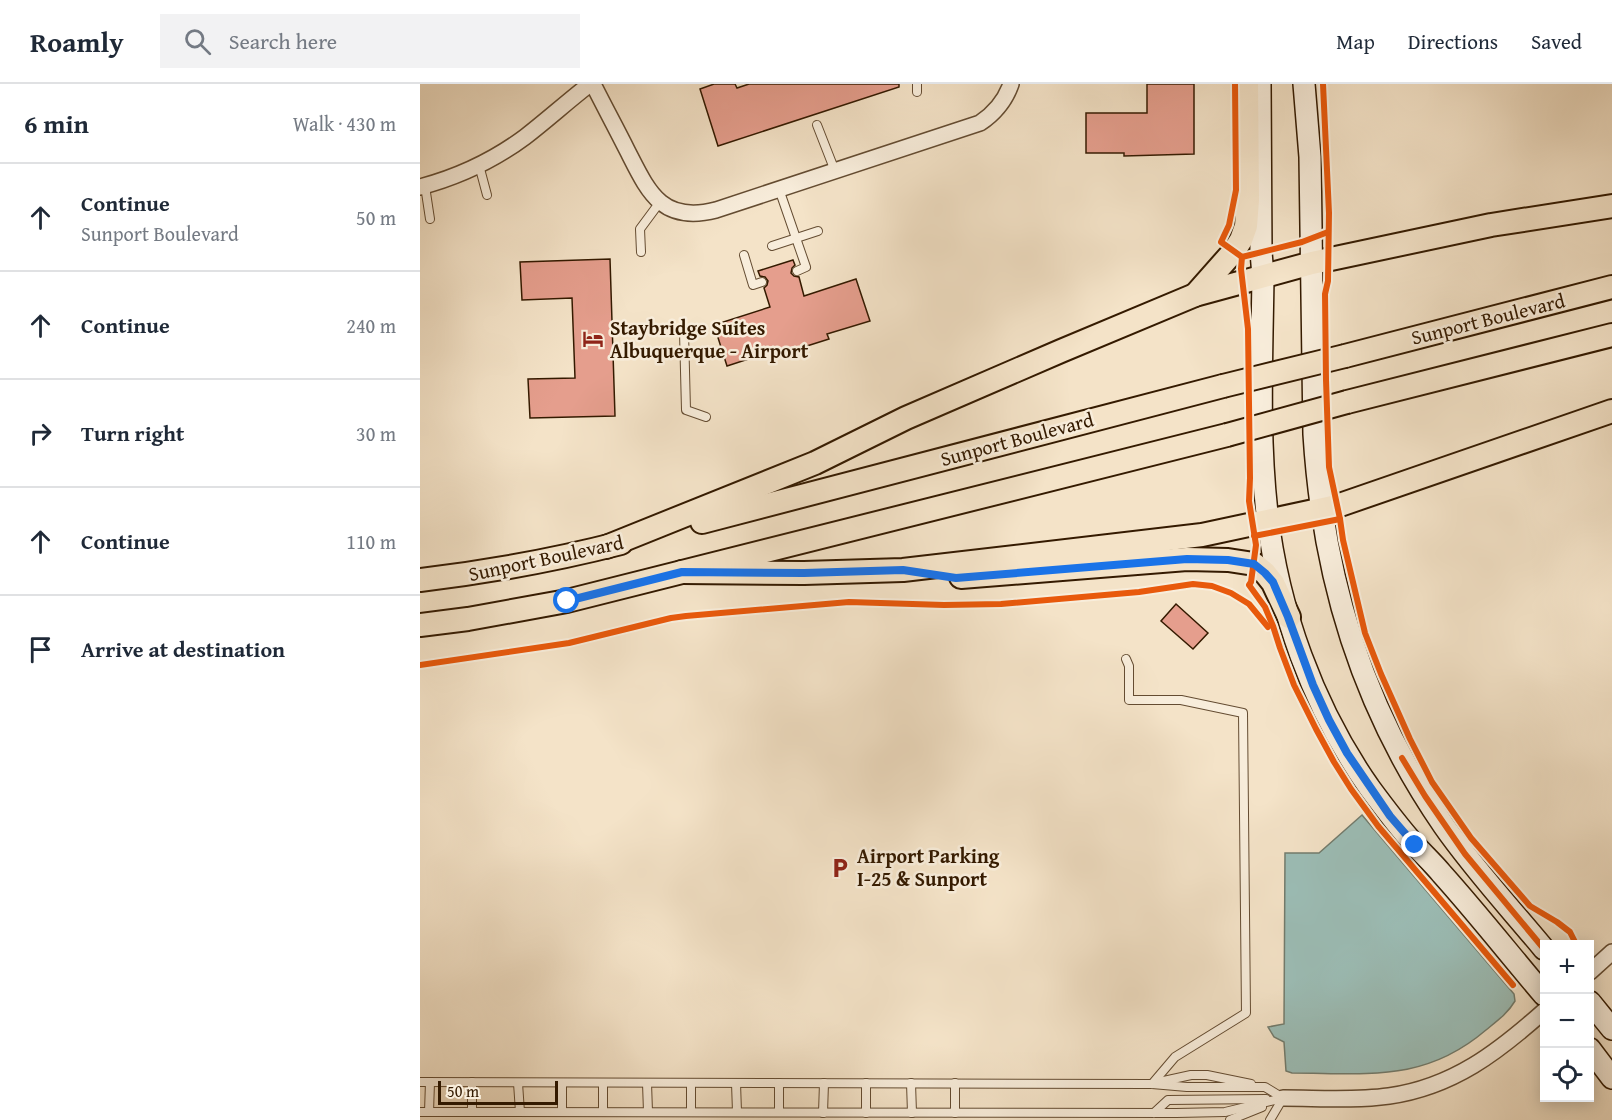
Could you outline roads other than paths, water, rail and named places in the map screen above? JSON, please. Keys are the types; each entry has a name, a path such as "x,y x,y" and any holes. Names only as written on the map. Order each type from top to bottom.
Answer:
{"main road":[{"path":"1195,295 1234,251 1246,226 1248,201 1247,84"},
{"path":"1260,84 1263,440 1268,520 1288,617"},
{"path":"1304,84 1310,157 1314,434 1321,510 1328,552 1347,628 1360,666 1390,734 1413,776 1464,854 1540,943"},
{"path":"606,547 815,462 927,409 1195,295 1312,263 1491,225 1612,206"},
{"name":"Sunport Boulevard","path":"420,580 503,569 606,547 1612,287"},
{"path":"420,625 538,607 607,592 1612,335"},
{"path":"682,572 804,573 903,570 1202,535 1337,506 1612,411"},
{"path":"903,570 956,578 1187,559 1228,560 1254,564 1273,582 1329,720 1368,785 1390,816 1441,872 1544,994"},
{"path":"1594,1007 1612,1029"},
{"path":"1594,1054 1612,1078"}],"street":[{"path":"422,187 454,176 503,152 592,84 646,186 660,202 669,207 680,211 704,213 980,123 997,109 1011,84"},
{"path":"1594,968 1612,952"},
{"path":"1283,1098 1366,1098 1412,1092 1435,1085 1478,1064 1540,1015"}],"lane":[{"path":"817,124 835,171"},
{"path":"479,165 487,195"},
{"path":"422,187 430,219"},
{"path":"779,189 806,267 797,271"},
{"path":"641,252 640,229 660,202"},
{"path":"772,246 818,231"},
{"path":"744,255 753,285 762,282"},
{"path":"684,332 686,410 706,417"},
{"path":"1126,660 1129,666 1129,700 1181,700 1243,713 1246,1013 1175,1057 1152,1084"},
{"path":"1152,1084 1191,1075 1207,1075 1265,1087 1283,1098"},
{"path":"420,1082 1152,1084 1187,1088 1265,1087"},
{"path":"429,1112 430,1082"},
{"path":"472,1082 472,1112"},
{"path":"518,1083 520,1112"},
{"path":"562,1083 562,1112"},
{"path":"603,1083 603,1112"},
{"path":"647,1083 648,1112"},
{"path":"691,1083 691,1112"},
{"path":"736,1083 737,1112"},
{"path":"778,1112 779,1083"},
{"path":"823,1113 824,1083"},
{"path":"866,1083 866,1113"},
{"path":"911,1083 912,1113"},
{"path":"955,1083 955,1113"},
{"path":"1157,1117 1168,1100 1283,1098"},
{"path":"420,1112 955,1113 1157,1117 1225,1112 1283,1098"},
{"path":"1230,1120 1283,1098"},
{"path":"1270,1120 1283,1098"},
{"path":"1157,1117 1167,1120"}],"water":[{"path":"1362,815 1514,994 1515,1001 1498,1020 1463,1047 1440,1059 1417,1067 1370,1073 1292,1073 1286,1071 1284,1042 1274,1037 1268,1027 1284,1024 1285,853 1319,853"}],"place":[{"name":"Staybridge Suites Albuquerque - Airport","path":"593,339"},
{"name":"Airport Parking I-25 & Sunport","path":"840,868"}]}
